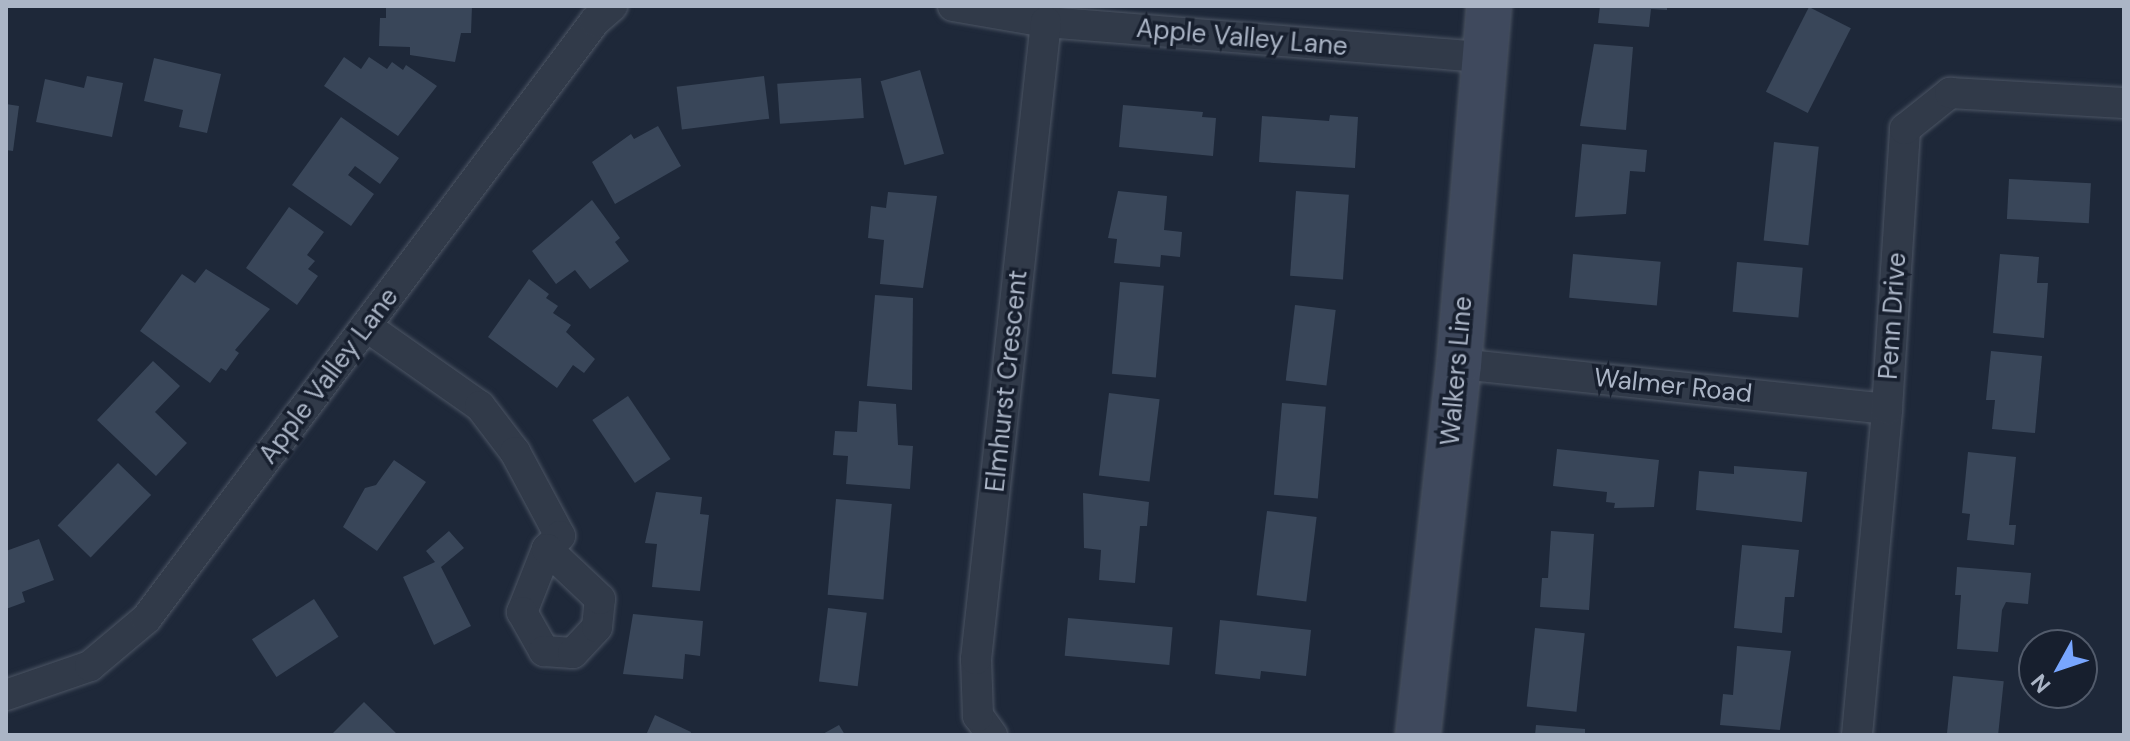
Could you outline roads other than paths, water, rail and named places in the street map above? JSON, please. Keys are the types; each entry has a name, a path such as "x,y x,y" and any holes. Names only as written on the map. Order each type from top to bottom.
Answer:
{"main road":[{"name":"Walkers Line","path":"1418,735 1459,364 1489,6"}],"street":[{"name":"Apple Valley Lane","path":"6,695 90,666 146,619 595,21 612,6"},
{"name":"Apple Valley Lane","path":"953,6 1046,22 1483,57"},
{"name":"Elmhurst Crescent","path":"992,735 978,716 976,659 1046,22"},
{"name":"Penn Drive","path":"1857,735 1887,409 1905,129 1950,93 2124,103"},
{"path":"366,326 480,406 515,452 560,536 547,549"},
{"name":"Walmer Road","path":"1459,364 1887,409"}]}
